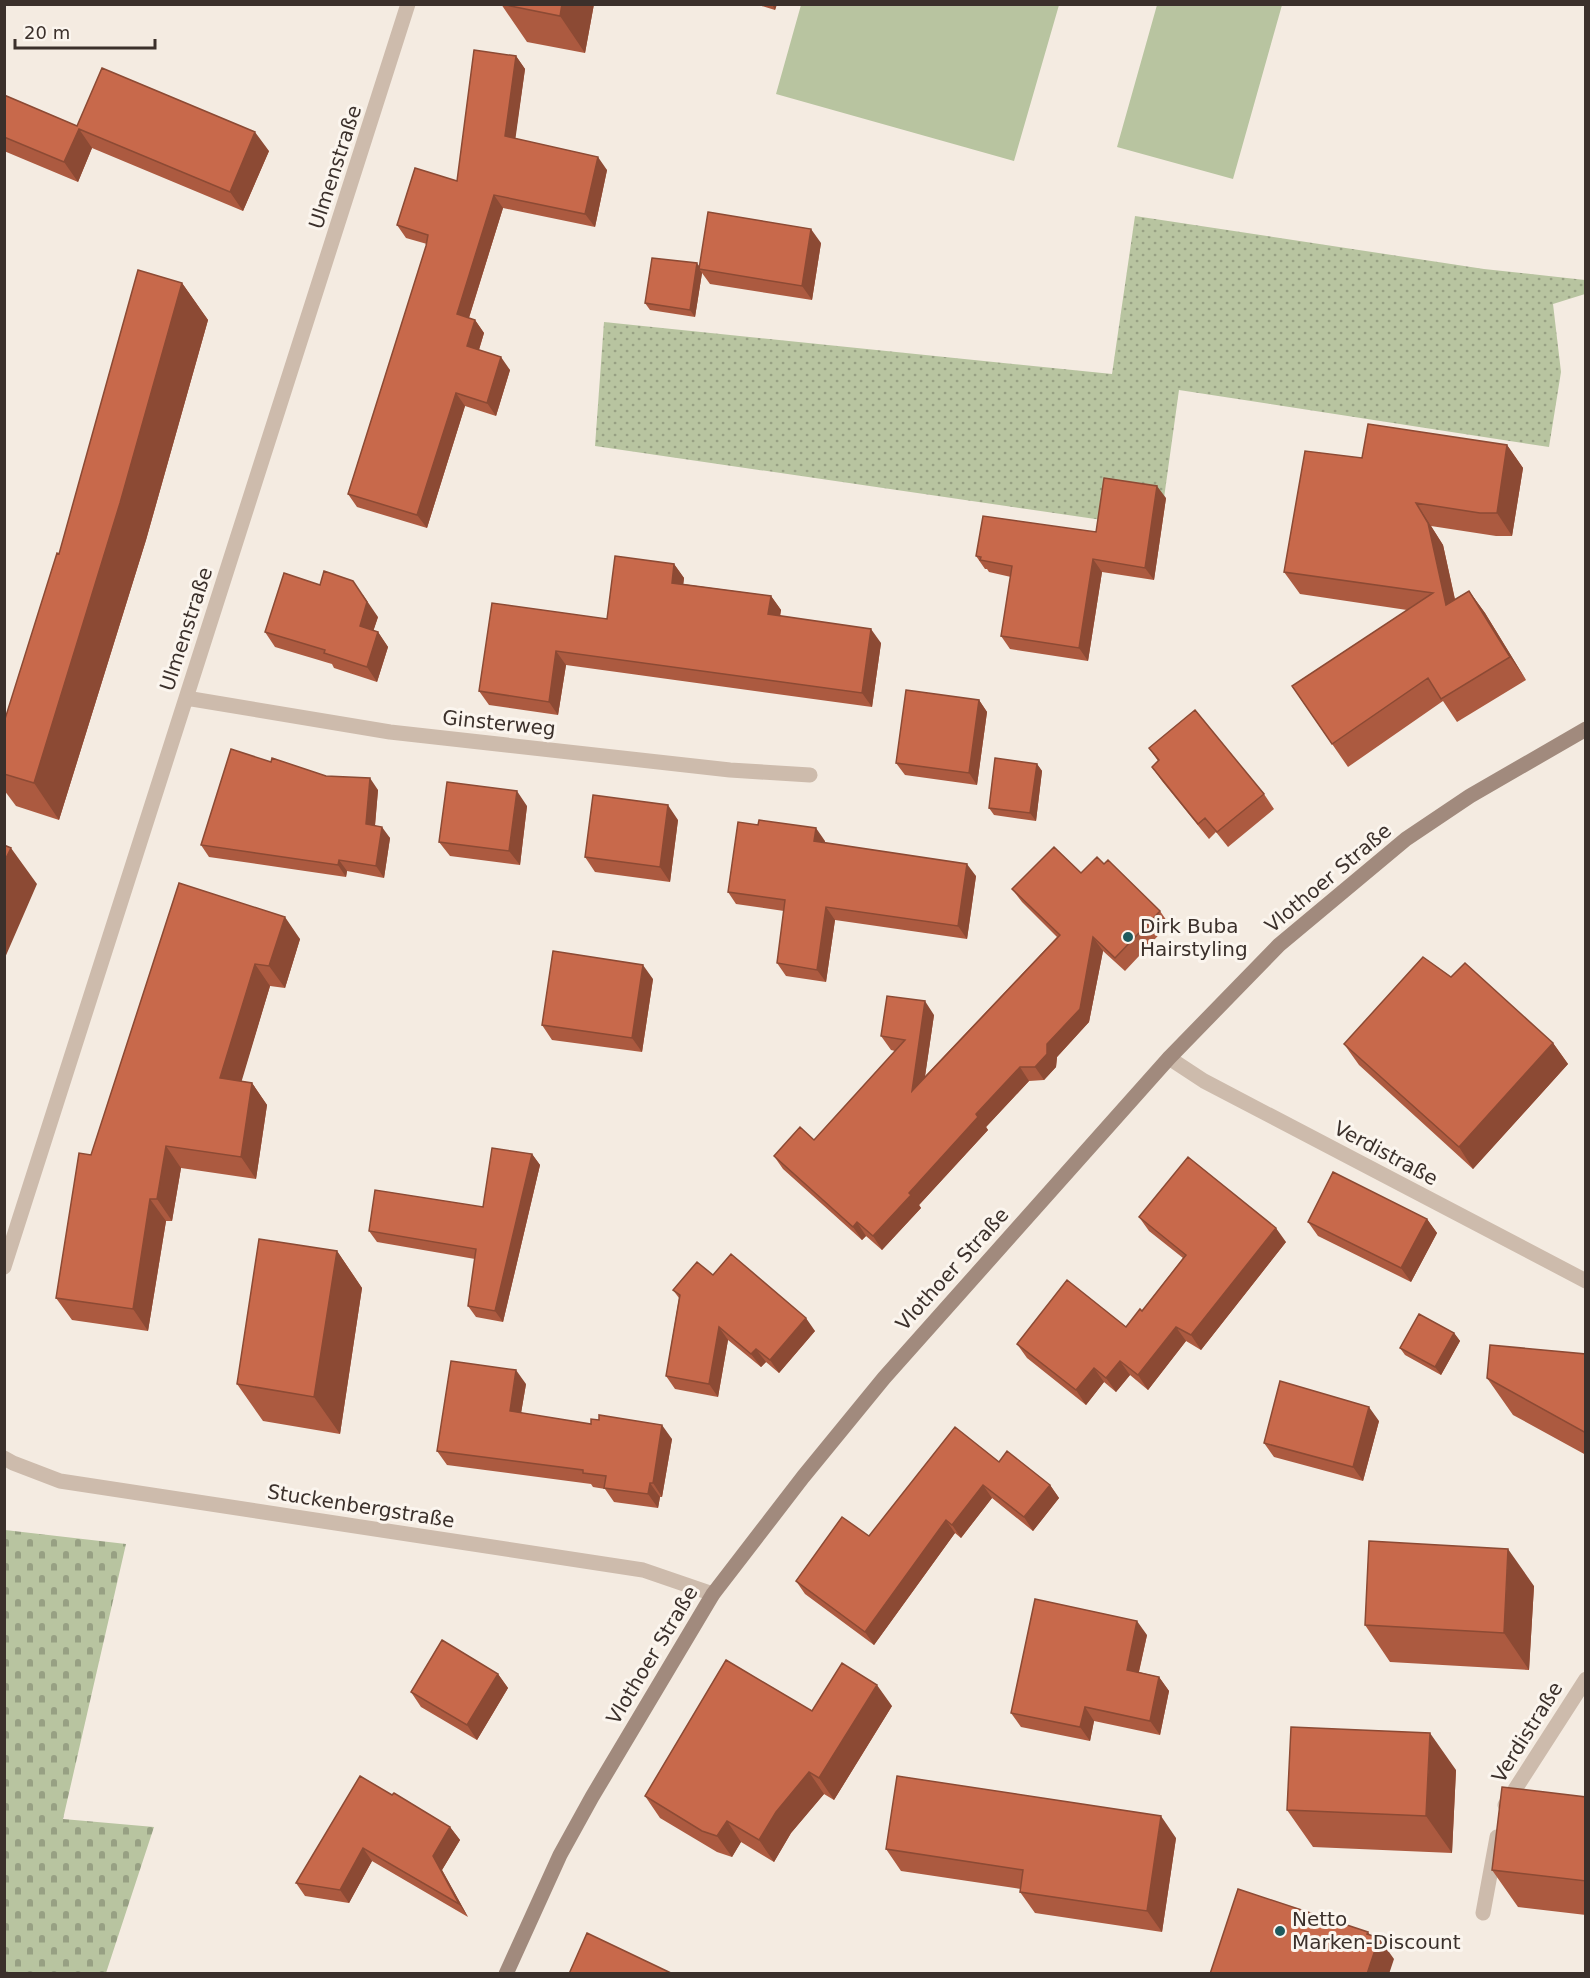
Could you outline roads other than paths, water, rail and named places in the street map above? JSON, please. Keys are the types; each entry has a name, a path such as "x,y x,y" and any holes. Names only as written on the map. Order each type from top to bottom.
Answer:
{"street":[{"name":"Ulmenstraße","path":"4,1267 408,4"},
{"name":"Ginsterweg","path":"186,698 390,732 730,770 810,775"},
{"name":"Vlothoer Straße","path":"506,1974 581,1816 713,1594 788,1496 884,1378 1169,1058 1279,945 1406,839 1470,796 1586,729"},
{"name":"Verdistraße","path":"1169,1058 1204,1081 1586,1281"},
{"name":"Stuckenbergstraße","path":"4,1458 60,1481 643,1570 713,1594"},
{"name":"Verdistraße","path":"1483,1913 1502,1810 1586,1679"}],"place":[{"name":"Dirk Buba Hairstyling","path":"1128,937"},
{"name":"Netto Marken-Discount","path":"1280,1931"}]}
